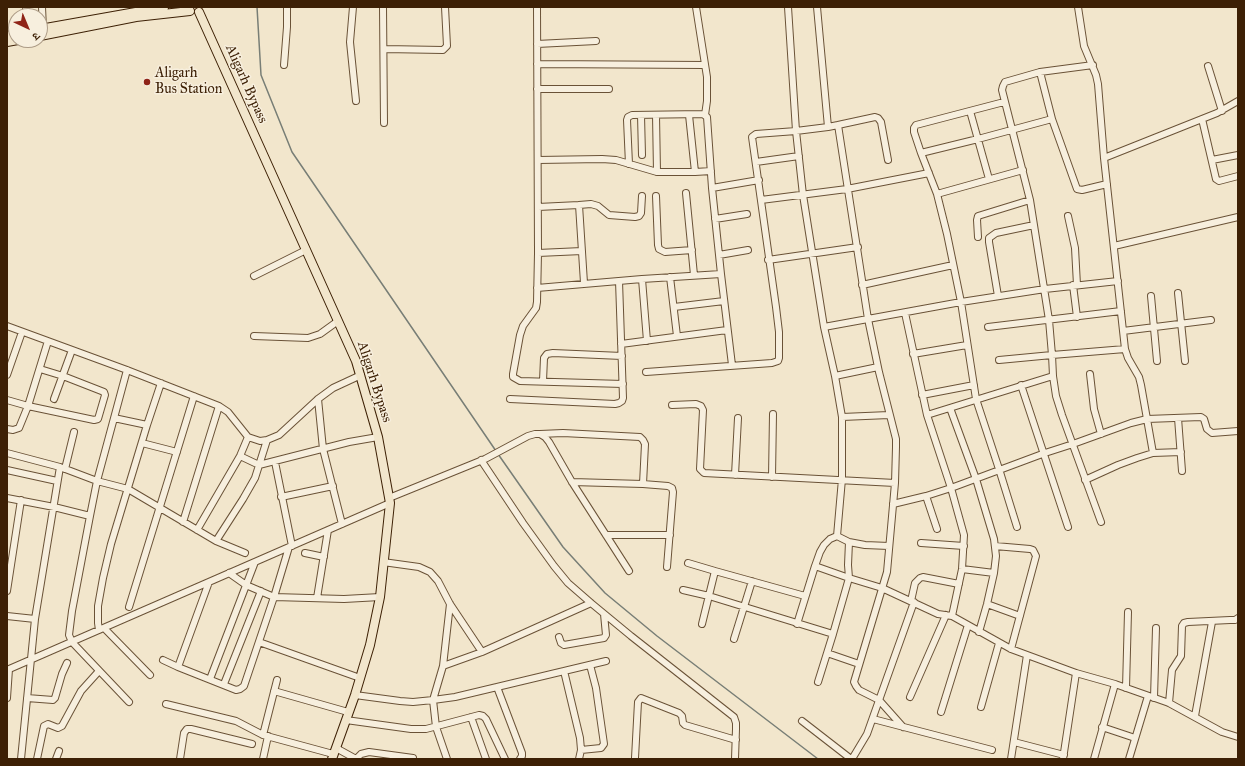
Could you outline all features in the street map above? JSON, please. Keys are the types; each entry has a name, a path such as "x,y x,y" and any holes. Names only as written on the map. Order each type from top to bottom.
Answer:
{"main road":[{"path":"48,30 164,7"},
{"name":"Aligarh Bypass","path":"48,30 188,9 193,12 202,10 356,361 378,437 390,500 380,597 370,645 355,695 334,754"}],"street":[{"path":"284,65 287,7"},
{"path":"353,7 350,42 356,101"},
{"path":"383,7 384,123"},
{"path":"384,49 443,50 446,46 445,7"},
{"path":"538,7 538,254 536,308 525,322 520,335 513,377 520,381 623,384"},
{"path":"696,7 708,88 705,115 707,117 715,219 732,365"},
{"path":"788,7 796,131 803,195 824,326 842,417 842,480 837,536"},
{"path":"817,7 828,127"},
{"path":"1078,7 1084,46 1098,84 1104,158 1125,349 1128,358 1139,377 1153,454"},
{"path":"537,44 596,41"},
{"path":"537,64 705,66"},
{"path":"1092,65 1040,72 1005,82 1002,86 1002,90 1030,200 1045,288 1056,396 1101,522"},
{"path":"1208,66 1222,111"},
{"path":"1040,72 1052,119 1075,187 1079,190 1107,184"},
{"path":"538,89 609,89"},
{"path":"1004,102 916,125 914,132 936,194 947,234 961,302 976,399 1017,527"},
{"path":"1104,158 1222,111 1238,102"},
{"path":"970,111 989,179"},
{"path":"629,164 628,117 632,115 705,115"},
{"path":"641,115 642,155"},
{"path":"656,115 657,172"},
{"path":"689,115 695,172"},
{"path":"646,372 775,362 779,358 779,332 752,137 754,135 828,127 875,117 881,122 888,160"},
{"path":"921,153 1052,119"},
{"path":"1202,119 1215,178 1217,180 1238,176"},
{"path":"838,125 868,319 889,415 896,439 895,483 887,572 854,682 860,690 879,700 903,727"},
{"path":"1212,160 1238,155"},
{"path":"756,162 799,156"},
{"path":"538,160 602,159 616,160 657,172 711,171"},
{"path":"936,194 1023,170"},
{"path":"761,200 848,189 929,173"},
{"path":"712,188 759,180"},
{"path":"686,193 694,275"},
{"path":"538,207 591,204 598,206 609,215 635,217 639,216 641,213 642,196"},
{"path":"656,196 659,248 665,252 692,250"},
{"path":"978,237 976,220 978,216 1030,200"},
{"path":"579,205 584,283"},
{"path":"715,219 747,214"},
{"path":"1068,216 1075,248 1077,316"},
{"path":"1114,246 1238,217"},
{"path":"998,296 989,238 996,233 1034,225"},
{"path":"768,260 858,247"},
{"path":"254,276 306,250"},
{"path":"719,255 748,250"},
{"path":"538,254 582,251"},
{"path":"862,285 953,265"},
{"path":"537,288 584,283 721,274"},
{"path":"670,277 677,336"},
{"path":"642,279 647,341"},
{"path":"824,326 1045,288 1118,280"},
{"path":"510,398 619,403 623,398 623,384 619,281"},
{"path":"1178,293 1185,361"},
{"path":"1151,296 1157,361"},
{"path":"674,307 724,301"},
{"path":"988,327 1121,311"},
{"path":"905,312 927,415 962,524 964,546 959,584 949,616 910,697"},
{"path":"1123,331 1211,320"},
{"path":"254,336 308,338 320,334 338,321"},
{"path":"7,326 128,370 219,406 228,412 248,437 260,441 267,440 279,434 318,399 333,388 361,375"},
{"path":"621,344 727,330"},
{"path":"7,375 22,332"},
{"path":"7,429 13,430 18,428 28,406 48,341"},
{"path":"913,354 967,345"},
{"path":"999,360 1125,349"},
{"path":"54,399 72,350"},
{"path":"543,381 544,358 547,354 622,356"},
{"path":"835,376 878,366"},
{"path":"7,400 94,420 98,419 105,395 104,392 40,369"},
{"path":"128,370 97,481 72,611 71,639 129,702"},
{"path":"1090,374 1094,409 1101,434"},
{"path":"927,415 1021,384 1053,376"},
{"path":"150,675 100,627 98,606 111,544 161,383"},
{"path":"1021,384 1045,453 1068,527"},
{"path":"922,395 974,385"},
{"path":"129,607 194,396"},
{"path":"318,399 323,449 342,524"},
{"path":"672,405 696,404 701,406 703,410 701,472 895,483"},
{"path":"183,522 219,406"},
{"path":"950,408 976,479 995,546 996,556 994,573 988,604 979,632"},
{"path":"772,477 773,414"},
{"path":"842,417 889,415"},
{"path":"893,504 951,488 1045,453 1147,419 1201,417 1204,419 1207,429 1212,433 1238,431"},
{"path":"114,418 147,425"},
{"path":"735,475 738,418"},
{"path":"1178,418 1182,471"},
{"path":"21,759 35,619 57,481 74,432"},
{"path":"7,698 8,670 71,639 209,582 342,524 390,500 498,452 528,436 534,434 563,433 640,437 644,440 645,444 643,484"},
{"path":"540,434 548,442 629,571"},
{"path":"197,530 240,456 248,437"},
{"path":"240,456 259,465 378,437"},
{"path":"216,541 255,478 267,440"},
{"path":"142,442 177,452"},
{"path":"1085,480 1118,464 1153,454 1181,452"},
{"path":"7,453 62,468 97,481 128,489 216,541 244,553"},
{"path":"483,459 499,488 554,566 568,583 604,614 730,713 736,722 735,759"},
{"path":"163,660 236,690 244,686 290,546 275,462"},
{"path":"7,470 57,481"},
{"path":"572,482 643,484 668,486 672,488 673,492 667,567"},
{"path":"281,497 333,486"},
{"path":"926,496 937,529"},
{"path":"7,498 90,516"},
{"path":"7,591 20,500"},
{"path":"317,598 328,530"},
{"path":"606,535 670,535"},
{"path":"798,624 814,566 824,545 830,539 837,536 849,542 865,545 889,546"},
{"path":"818,682 849,578 849,542"},
{"path":"921,543 964,546"},
{"path":"995,546 1030,549 1035,553 1034,563 1011,649"},
{"path":"305,553 324,557"},
{"path":"210,679 255,562"},
{"path":"383,562 419,566 430,572 438,581 450,604 482,652"},
{"path":"688,562 805,596"},
{"path":"814,566 882,588 938,614 949,616 1011,649 1076,673 1115,684 1169,703 1222,732 1238,737"},
{"path":"962,569 994,573"},
{"path":"702,624 715,571"},
{"path":"229,573 246,585 274,597 344,599 380,597"},
{"path":"802,721 852,759 867,734 873,719 912,601 916,583 920,578 923,578 959,584"},
{"path":"734,639 752,581"},
{"path":"178,667 209,582"},
{"path":"683,590 709,596 833,634"},
{"path":"224,684 261,591"},
{"path":"443,666 482,652 591,603"},
{"path":"447,759 436,727 433,700 443,666 450,604"},
{"path":"988,604 1020,616"},
{"path":"1126,688 1128,612"},
{"path":"559,637 561,643 564,645 604,638 606,635 604,614"},
{"path":"7,616 35,619"},
{"path":"1169,703 1172,670 1181,656 1182,626 1188,622 1212,622 1235,620 1238,618"},
{"path":"1195,716 1212,622"},
{"path":"941,712 968,625"},
{"path":"1128,759 1151,697 1156,628"},
{"path":"259,642 360,678"},
{"path":"981,707 999,643"},
{"path":"827,653 859,664"},
{"path":"1011,759 1027,655"},
{"path":"355,695 413,702 433,700 455,697 606,661"},
{"path":"27,698 53,700 67,663"},
{"path":"581,750 601,748 604,744 596,688 590,665"},
{"path":"37,759 44,726 48,724 58,728 62,726 81,691 99,671"},
{"path":"564,671 575,712 581,750 579,759"},
{"path":"1014,742 1064,757 1076,673"},
{"path":"263,759 277,680"},
{"path":"1094,759 1115,684"},
{"path":"497,687 522,753 520,759"},
{"path":"274,691 347,716 411,729 426,729 479,715 484,716 506,759"},
{"path":"634,758 638,702 643,697 680,713 683,723 686,725 736,740"},
{"path":"166,704 236,721 266,736 356,759 361,754 368,752 413,758"},
{"path":"471,717 486,759"},
{"path":"873,719 992,750"},
{"path":"1102,727 1135,738"},
{"path":"182,759 184,733 187,729 252,744"},
{"path":"56,759 59,751"}],"waterway":[{"path":"257,7 261,75 292,152 496,451"},
{"path":"498,454 563,547 605,593 657,636 818,759"}],"place":[{"name":"Aligarh Bus Station","path":"147,82"}]}
